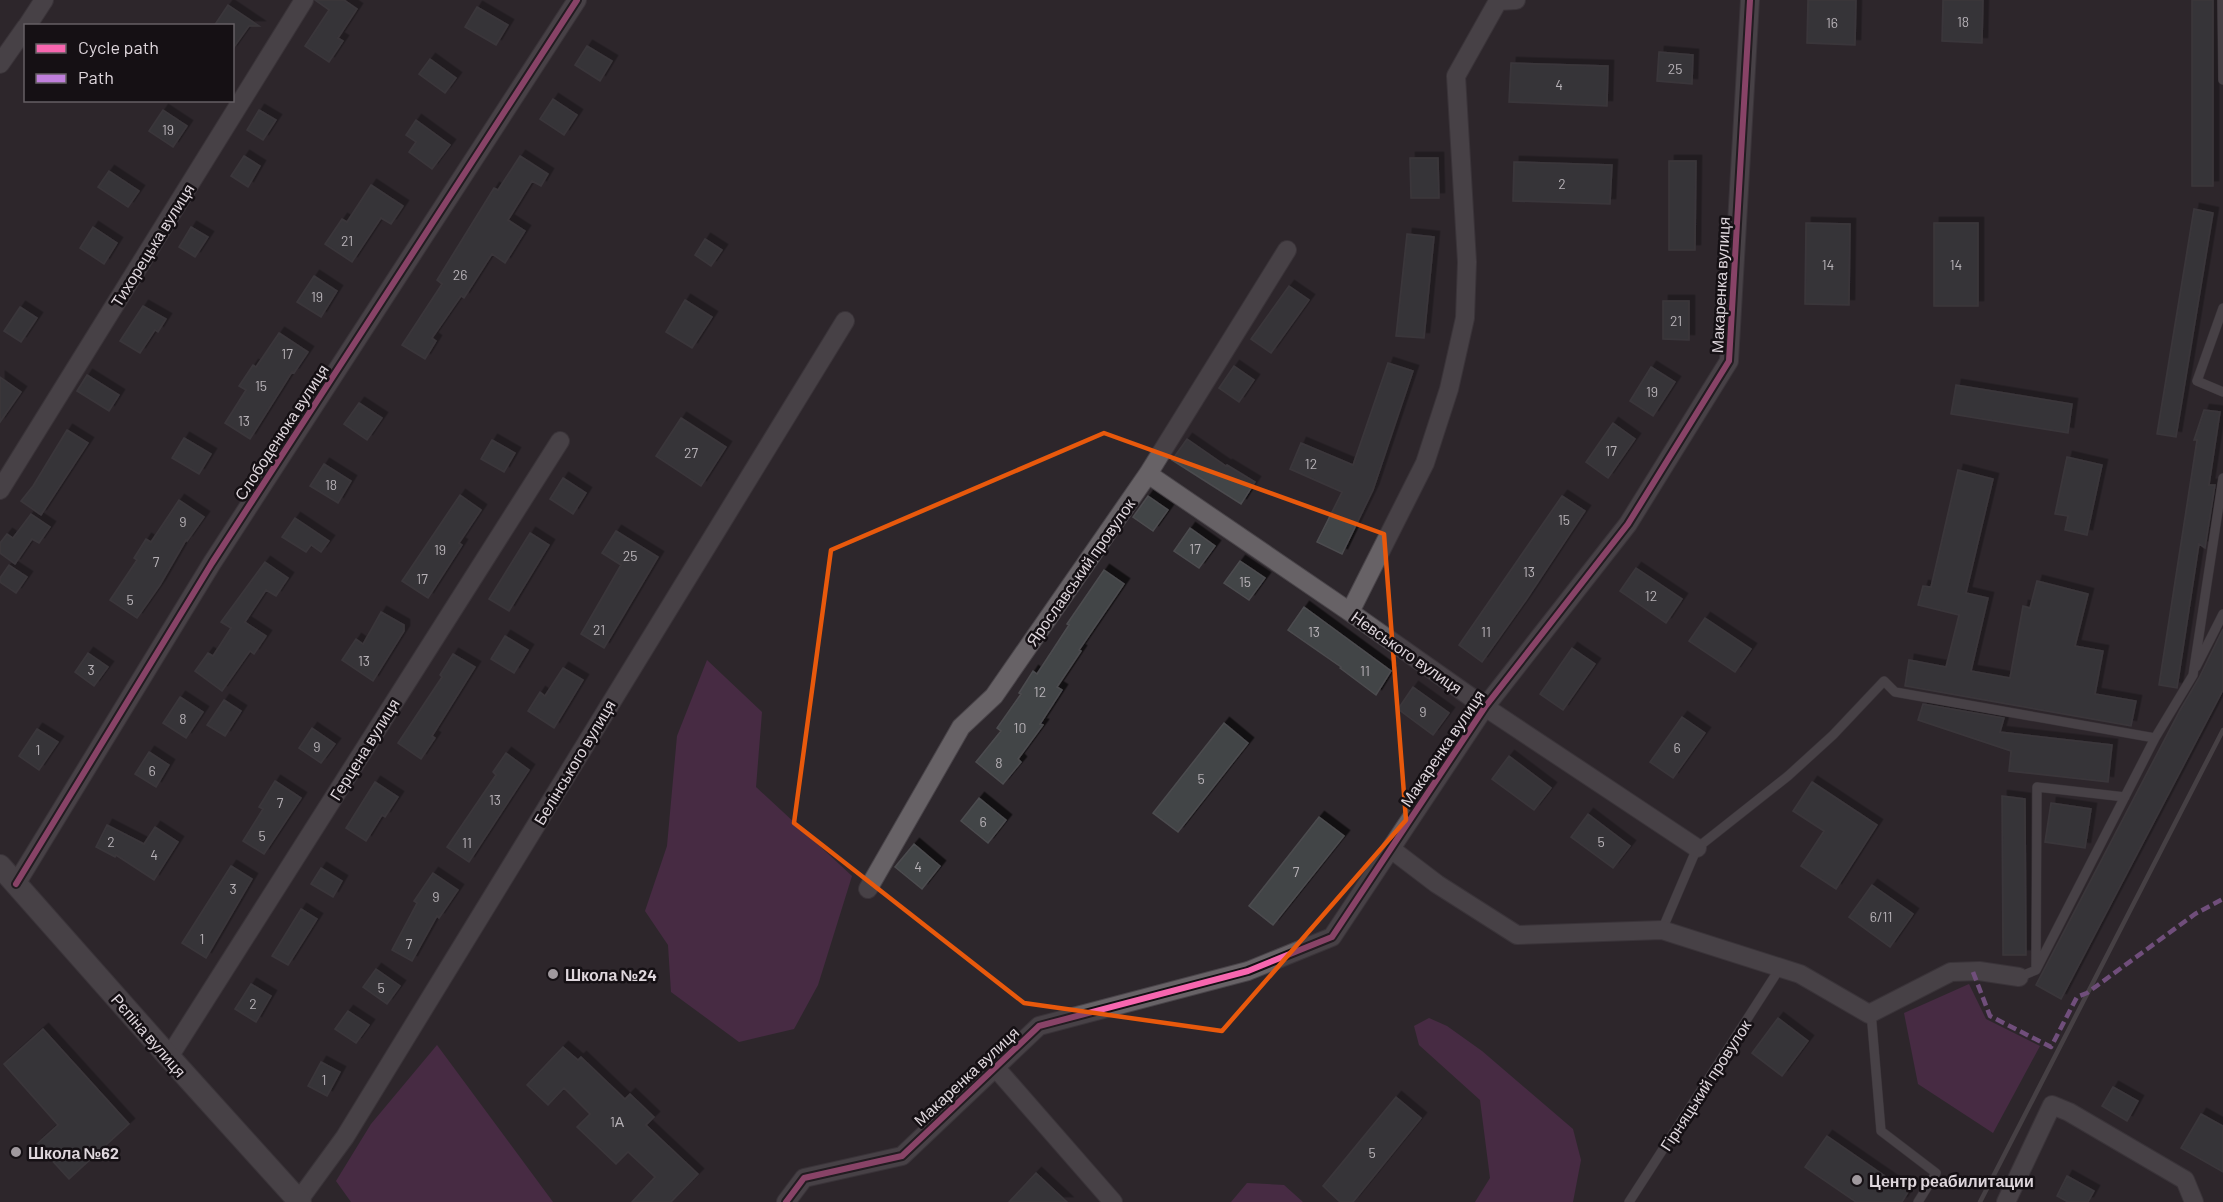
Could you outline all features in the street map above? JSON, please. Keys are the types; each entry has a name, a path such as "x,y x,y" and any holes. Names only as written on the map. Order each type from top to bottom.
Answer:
{"street":[{"path":"27,24 44,0"},
{"name":"Тихорецька вулиця","path":"0,490 304,0"},
{"name":"Слободенюка вулиця","path":"16,884 212,563 577,0"},
{"path":"1350,612 1425,463 1449,389 1465,318 1467,262 1456,76 1498,1 1516,0"},
{"name":"Макаренка вулиця","path":"786,1202 804,1178 902,1156 1039,1026 1248,971 1332,937 1485,707 1628,524 1730,361 1750,0"},
{"path":"0,64 24,29"},
{"name":"Ярославський провулок","path":"868,889 961,727 994,696 1148,474 1287,250"},
{"name":"Белінського вулиця","path":"299,1201 345,1137 844,321"},
{"name":"Герцена вулиця","path":"169,1057 560,441"},
{"name":"Невського вулиця","path":"1148,474 1485,707 1697,848"},
{"path":"1390,849 1437,884 1517,935 1662,930 1800,974 1869,1014 1952,972 2028,974"},
{"name":"Рєпіна вулиця","path":"0,866 299,1201"},
{"path":"995,1067 1113,1202"},
{"path":"2006,1202 2052,1105 2185,1180 2194,1202"}],"lane":[{"path":"2222,0 2223,80"},
{"path":"2223,308 2197,381 2223,392"},
{"path":"2193,675 2223,478"},
{"path":"2028,974 2155,738 2193,675 2223,614"},
{"path":"1662,930 1697,848 1788,776 1833,735 1884,681 1895,692 2155,738"},
{"path":"2028,974 2037,787 2125,796"},
{"name":"Гірняцький провулок","path":"1629,1202 1780,968"},
{"path":"1871,1012 1881,1131 1936,1173 1918,1202"}],"highlighted area":[{"path":"1104,433 1384,534 1406,820 1222,1031 1024,1003 794,823 831,550"}],"shaded area":[{"path":"707,660 762,712 756,787 852,876 818,985 794,1029 739,1042 671,992 668,945 645,911 667,846 677,736"},
{"path":"1969,984 1986,1019 2040,1046 1993,1133 1918,1084 1904,1013"},
{"path":"1429,1018 1447,1026 1482,1051 1573,1129 1581,1160 1573,1202 1475,1202 1490,1178 1480,1100 1419,1045 1414,1026"},
{"path":"437,1045 553,1202 351,1202 336,1181 371,1124"},
{"path":"1247,1183 1284,1185 1303,1202 1231,1202"}],"building":[{"path":"315,0 344,0 357,9 338,38 343,41 329,62 305,46 329,10"},
{"path":"1808,0 1856,0 1855,45 1807,43"},
{"path":"1943,0 1983,0 1982,43 1942,41"},
{"path":"2192,0 2213,0 2213,186 2192,186"},
{"path":"228,5 259,26 249,26 234,47 234,24 215,24"},
{"path":"477,7 508,25 496,45 465,27"},
{"path":"587,46 612,61 600,81 575,65"},
{"path":"1659,52 1693,55 1692,84 1657,81"},
{"path":"430,59 456,78 445,93 419,74"},
{"path":"1511,63 1608,66 1607,106 1509,102"},
{"path":"553,99 577,115 564,135 540,119"},
{"path":"163,110 187,126 173,147 149,131"},
{"path":"259,110 276,120 263,140 247,130"},
{"path":"416,120 450,145 432,169 409,152 416,142 406,135"},
{"path":"244,156 260,166 248,187 231,176"},
{"path":"520,156 548,174 541,186 532,181 508,220 525,231 505,263 492,254 464,298 461,296 432,338 436,341 425,359 402,345 442,284 437,280 494,188 498,190"},
{"path":"1410,158 1438,158 1439,198 1411,198"},
{"path":"1669,161 1696,161 1695,250 1669,250"},
{"path":"1514,162 1612,165 1610,204 1513,201"},
{"path":"109,171 139,191 128,207 98,187"},
{"path":"371,185 403,206 391,224 381,218 352,262 325,244 342,219 347,222"},
{"path":"2194,209 2213,213 2176,437 2157,434"},
{"path":"1806,223 1850,224 1849,305 1805,304"},
{"path":"1934,223 1978,223 1978,306 1934,306"},
{"path":"93,227 117,243 104,264 80,248"},
{"path":"191,227 208,237 195,257 179,247"},
{"path":"1407,234 1434,237 1424,338 1396,336"},
{"path":"705,239 722,250 711,266 695,255"},
{"path":"314,276 337,291 321,317 297,302"},
{"path":"1289,286 1309,300 1271,353 1251,339"},
{"path":"685,300 712,317 692,348 666,332"},
{"path":"1663,301 1689,301 1689,340 1663,339"},
{"path":"143,306 166,319 158,332 155,330 140,353 120,341"},
{"path":"20,307 37,318 21,342 4,331"},
{"path":"279,333 308,352 294,373 292,372 250,439 225,423 246,390 239,386 253,365 256,367"},
{"path":"1388,363 1413,371 1373,490 1342,554 1317,542 1342,492 1290,469 1301,443 1353,465"},
{"path":"1234,366 1254,380 1239,402 1219,388"},
{"path":"1651,367 1675,382 1653,416 1630,401"},
{"path":"87,375 119,395 109,411 77,391"},
{"path":"0,377 21,392 0,422"},
{"path":"1956,385 2072,404 2068,433 1951,414"},
{"path":"359,403 382,418 367,440 344,424"},
{"path":"2204,410 2220,412 2209,485 2215,485 2205,548 2199,544 2177,688 2159,685 2197,440 2194,440"},
{"path":"681,418 726,447 701,486 656,456"},
{"path":"1613,423 1635,439 1608,478 1586,462"},
{"path":"67,430 88,443 41,515 21,501 33,486"},
{"path":"184,438 211,454 199,474 172,458"},
{"path":"1187,439 1226,466 1255,482 1241,504 1172,460"},
{"path":"492,440 515,453 504,472 481,459"},
{"path":"2067,457 2102,465 2087,535 2065,530 2068,516 2055,514"},
{"path":"324,464 351,481 338,503 310,486"},
{"path":"1958,470 1993,479 1966,593 1988,598 1971,671 2010,678 2023,606 2030,608 2037,581 2088,594 2075,646 2103,651 2095,694 2136,701 2131,726 1905,686 1909,660 1946,667 1959,615 1918,605 1923,586 1931,587"},
{"path":"563,478 586,493 573,514 550,499"},
{"path":"460,495 481,510 459,543 462,545 428,598 402,581"},
{"path":"1148,496 1168,510 1153,531 1133,517"},
{"path":"1562,496 1585,511 1482,662 1459,645"},
{"path":"179,500 204,517 186,540 160,585 137,618 110,600 137,560 134,558 146,539 151,542"},
{"path":"31,514 50,527 39,543 32,539 15,564 0,553 0,543 7,534 13,538"},
{"path":"295,518 329,541 321,552 311,545 306,552 282,537"},
{"path":"1190,528 1215,546 1199,568 1174,551"},
{"path":"616,531 658,557 604,648 581,634 621,565 602,553"},
{"path":"530,533 549,545 509,611 489,599"},
{"path":"1240,561 1265,578 1249,600 1224,583"},
{"path":"265,562 288,578 276,596 266,590 245,622 266,636 254,654 250,651 222,691 195,671 208,653 213,656 231,628 221,622"},
{"path":"9,565 27,577 16,593 0,582 0,578"},
{"path":"1636,568 1682,599 1666,623 1620,591"},
{"path":"1104,570 1124,584 1079,650 1081,651 1057,687 1062,690 1040,724 1043,725 1018,759 1021,762 1003,784 976,762 1001,731 997,728 1021,694 1019,693 1033,671 1037,674 1069,625 1067,624"},
{"path":"1304,607 1391,671 1376,695 1288,630"},
{"path":"381,612 404,625 404,631 373,681 342,660 356,639 363,644"},
{"path":"1705,618 1751,649 1735,672 1689,641"},
{"path":"2223,629 2223,690 2061,999 2036,985"},
{"path":"505,636 528,650 514,673 491,659"},
{"path":"1572,648 1595,664 1563,710 1540,694"},
{"path":"88,653 108,667 94,686 75,672"},
{"path":"453,654 475,667 432,736 435,738 421,759 398,743 442,677 440,675"},
{"path":"563,668 583,680 554,728 528,711 540,692 545,696"},
{"path":"1413,687 1449,713 1433,735 1398,709"},
{"path":"180,697 203,712 186,738 163,723"},
{"path":"224,700 241,711 225,736 207,725"},
{"path":"1923,704 2004,718 2000,732 2112,745 2108,782 2009,771 2011,751 1918,720"},
{"path":"1682,717 1705,733 1673,778 1650,762"},
{"path":"1224,723 1248,743 1178,832 1153,813"},
{"path":"312,728 335,744 321,763 299,748"},
{"path":"37,729 58,742 39,770 19,756"},
{"path":"149,752 169,765 156,787 135,774"},
{"path":"506,753 529,770 469,862 447,847 496,775 493,772"},
{"path":"1509,756 1551,788 1534,810 1492,779"},
{"path":"275,781 301,798 264,854 243,841 263,809 259,807"},
{"path":"375,782 398,797 385,817 382,815 366,841 346,828"},
{"path":"1812,782 1877,825 1836,889 1801,866 1824,831 1793,811"},
{"path":"2002,796 2025,799 2026,955 2003,955"},
{"path":"979,798 1006,820 988,843 961,821"},
{"path":"2051,803 2091,809 2085,848 2045,842"},
{"path":"1588,814 1630,846 1613,868 1571,837"},
{"path":"1319,817 1344,836 1273,925 1249,906"},
{"path":"107,825 144,844 155,827 178,842 154,880 116,855 115,857 96,847"},
{"path":"914,844 940,866 922,889 895,867"},
{"path":"231,866 252,879 206,958 182,943"},
{"path":"321,868 342,881 333,897 311,884"},
{"path":"433,873 458,890 439,918 437,916 412,961 392,950 417,903 414,901"},
{"path":"1872,885 1913,914 1890,947 1849,917"},
{"path":"301,909 317,919 288,965 272,956"},
{"path":"376,969 400,986 387,1004 363,987"},
{"path":"251,984 271,996 256,1022 235,1009"},
{"path":"348,1011 369,1025 356,1043 335,1029"},
{"path":"1778,1018 1808,1041 1782,1076 1752,1053"},
{"path":"43,1029 129,1124 69,1179 37,1144 58,1125 4,1064"},
{"path":"563,1047 578,1060 581,1057 625,1099 630,1094 654,1117 646,1125 698,1174 671,1202 632,1202 655,1177 628,1152 616,1164 577,1127 590,1114 564,1088 548,1105 527,1085"},
{"path":"321,1062 340,1072 327,1096 308,1086"},
{"path":"2113,1087 2138,1101 2127,1121 2102,1106"},
{"path":"1396,1097 1421,1118 1353,1202 1340,1202 1323,1186"},
{"path":"2201,1114 2223,1126 2223,1172 2181,1148"},
{"name":"Центр реабилитации","path":"1827,1136 1908,1192 1902,1202 1856,1202 1805,1167"},
{"path":"1036,1173 1067,1202 1009,1202"},
{"path":"2067,1176 2094,1191 2088,1202 2068,1202 2057,1196"}],"railway":[{"path":"1980,1202 2223,730"}],"marked path":[{"path":"1973,972 1990,1016 2051,1047 2077,997 2087,993 2195,914 2223,899"}],"cycle path":[{"path":"16,884 212,563 577,0"},
{"path":"786,1202 804,1178 902,1156 1039,1026 1248,971 1332,937 1485,707 1628,524 1729,361 1750,0"}],"place":[{"name":"Школа №24","path":"553,974"},
{"name":"Школа №62","path":"16,1152"},
{"name":"Центр реабилитации","path":"1857,1180"}]}
